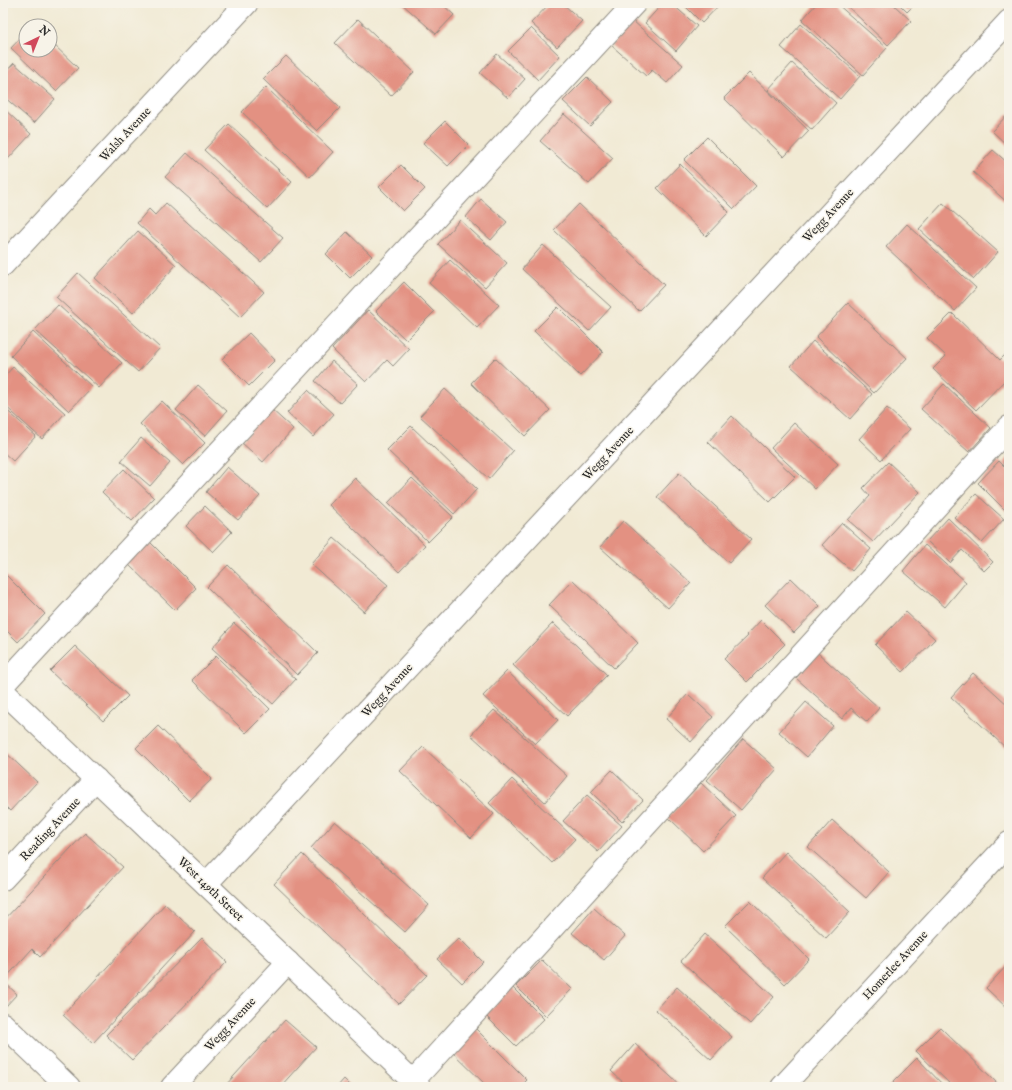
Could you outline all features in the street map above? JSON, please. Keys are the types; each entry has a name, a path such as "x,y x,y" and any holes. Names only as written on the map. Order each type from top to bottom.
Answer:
{"street":[{"name":"Walsh Avenue","path":"3,265 247,3"},
{"path":"3,685 635,3"},
{"name":"Wegg Avenue","path":"206,884 1009,21"},
{"path":"416,1084 1009,427"},
{"name":"West 149th Street","path":"3,691 416,1084"},
{"name":"Reading Avenue","path":"3,879 96,779"},
{"name":"Homerlee Avenue","path":"782,1087 1009,843"},
{"name":"Wegg Avenue","path":"172,1087 288,962"},
{"path":"3,1024 69,1087"}],"building":[{"path":"401,3 441,3 454,15 436,34"},
{"path":"550,3 562,3 582,21 557,47 531,23"},
{"path":"663,3 671,3 697,26 676,51 645,23"},
{"path":"682,3 721,3 702,23"},
{"path":"817,3 836,3 887,48 863,75 802,20"},
{"path":"844,3 892,3 911,21 888,45"},
{"path":"898,3 916,3 907,12"},
{"path":"358,19 414,72 391,96 335,43"},
{"path":"633,21 683,65 667,83 652,70 646,76 611,45"},
{"path":"801,24 860,76 840,99 781,47"},
{"path":"531,28 560,56 538,80 508,51"},
{"path":"18,41 18,55 11,48"},
{"path":"58,49 78,68 56,91 21,58 58,58"},
{"path":"497,54 525,79 508,98 480,73"},
{"path":"286,56 340,108 317,131 263,79"},
{"path":"14,63 55,99 34,123 3,96 3,75"},
{"path":"792,63 836,103 812,130 768,90"},
{"path":"749,73 809,131 784,157 724,98"},
{"path":"587,77 613,102 590,126 563,101"},
{"path":"266,87 333,152 310,177 242,112"},
{"path":"3,108 31,134 8,159 3,155"},
{"path":"1009,113 1009,147 992,131"},
{"path":"564,114 613,158 589,184 540,141"},
{"path":"445,121 469,145 448,166 423,143"},
{"path":"229,124 292,182 267,209 204,150"},
{"path":"707,137 756,186 734,209 684,160"},
{"path":"993,150 1009,164 1009,204 973,172"},
{"path":"187,153 283,238 261,262 165,177"},
{"path":"680,164 729,212 706,236 657,188"},
{"path":"401,165 425,189 403,211 379,187"},
{"path":"481,199 507,222 491,240 466,217"},
{"path":"166,203 264,292 240,317 137,223 149,209 155,215"},
{"path":"943,203 998,252 974,279 919,229"},
{"path":"579,204 664,285 639,311 554,230"},
{"path":"460,220 507,263 485,287 438,244"},
{"path":"907,224 976,288 955,311 886,247"},
{"path":"138,231 176,265 133,313 95,278"},
{"path":"347,232 372,256 350,278 326,254"},
{"path":"543,245 611,307 589,331 522,269"},
{"path":"450,260 499,305 477,328 429,283"},
{"path":"78,273 160,348 138,372 56,297"},
{"path":"404,282 434,312 406,340 376,311"},
{"path":"848,303 907,358 874,393 816,337"},
{"path":"58,305 122,363 99,388 35,330"},
{"path":"558,307 603,352 580,376 534,331"},
{"path":"368,310 409,349 393,366 387,360 366,382 332,349"},
{"path":"952,313 1000,360 1009,351 1009,376 976,410 933,369 946,356 927,338"},
{"path":"33,332 92,387 69,411 11,356"},
{"path":"249,333 275,360 249,386 222,359"},
{"path":"813,341 872,394 850,419 791,366"},
{"path":"495,358 550,410 525,436 471,383"},
{"path":"332,361 358,384 340,403 315,381"},
{"path":"13,367 65,413 42,439 3,404 3,378"},
{"path":"944,384 991,428 969,452 921,409"},
{"path":"198,385 227,411 205,436 176,410"},
{"path":"445,389 513,451 489,479 420,416"},
{"path":"308,390 334,414 313,437 287,413"},
{"path":"162,401 205,443 183,465 140,424"},
{"path":"3,407 36,436 13,461 3,452"},
{"path":"887,408 910,429 881,460 859,439"},
{"path":"271,409 293,429 263,462 241,442"},
{"path":"732,416 795,477 770,502 708,442"},
{"path":"794,423 838,464 815,489 771,448"},
{"path":"411,426 477,489 454,514 387,450"},
{"path":"141,438 170,463 150,486 121,461"},
{"path":"1009,456 1009,469 1003,463"},
{"path":"999,461 1009,471 1009,514 978,483"},
{"path":"888,462 920,492 873,542 848,520 870,496 863,488"},
{"path":"227,467 260,496 238,520 206,492"},
{"path":"124,469 154,498 132,521 102,492"},
{"path":"679,473 751,539 729,563 657,497"},
{"path":"355,478 425,545 399,572 329,505"},
{"path":"412,478 453,517 428,542 388,503"},
{"path":"976,494 1004,519 982,543 954,517"},
{"path":"205,506 232,532 213,552 186,526"},
{"path":"948,518 993,562 984,571 962,550 950,563 927,541"},
{"path":"623,521 691,583 668,608 600,547"},
{"path":"842,523 871,549 852,571 822,545"},
{"path":"334,538 388,585 364,612 311,564"},
{"path":"148,540 196,588 175,610 126,562"},
{"path":"925,545 966,582 945,607 903,571"},
{"path":"228,565 318,653 297,675 207,587"},
{"path":"3,572 45,614 18,642 3,627"},
{"path":"791,578 820,606 794,633 765,605"},
{"path":"573,580 638,643 614,668 549,605"},
{"path":"906,612 935,639 903,672 875,645"},
{"path":"761,620 785,644 747,682 724,659 748,636 747,635"},
{"path":"234,623 296,679 273,704 212,648"},
{"path":"553,623 607,675 567,716 513,665"},
{"path":"75,646 128,696 103,721 50,671"},
{"path":"818,653 879,708 867,722 851,708 842,719 796,678"},
{"path":"216,656 270,709 246,733 192,680"},
{"path":"507,671 558,720 535,744 483,696"},
{"path":"973,673 1009,706 1009,746 1007,749 951,697"},
{"path":"688,694 713,717 691,742 666,719"},
{"path":"806,702 833,726 807,757 779,732"},
{"path":"494,710 567,776 545,802 471,735"},
{"path":"158,726 212,779 189,801 136,748"},
{"path":"743,739 777,769 741,810 707,780"},
{"path":"423,747 494,814 471,838 400,771"},
{"path":"3,750 37,782 10,811 3,804"},
{"path":"612,770 643,800 622,822 591,792"},
{"path":"512,779 575,839 552,863 489,803"},
{"path":"701,783 736,816 703,851 668,817"},
{"path":"587,795 622,826 598,852 563,821"},
{"path":"832,820 889,872 866,898 808,847"},
{"path":"335,821 429,905 405,932 311,848"},
{"path":"85,833 123,867 40,957 32,949 3,981 3,921"},
{"path":"786,852 850,912 826,938 762,878"},
{"path":"302,854 427,975 399,1004 274,884"},
{"path":"750,901 809,959 785,984 725,926"},
{"path":"165,904 195,932 93,1043 63,1015"},
{"path":"594,908 625,936 604,960 572,933"},
{"path":"705,934 774,997 750,1024 681,961"},
{"path":"202,938 227,962 132,1060 106,1035"},
{"path":"459,938 483,962 462,983 437,959"},
{"path":"542,960 572,989 546,1016 516,986"},
{"path":"1009,963 1009,1010 986,988"},
{"path":"3,981 17,994 5,1007 3,1005"},
{"path":"512,987 544,1019 516,1046 485,1015"},
{"path":"677,987 732,1037 711,1060 656,1010"},
{"path":"285,1020 316,1047 280,1087 224,1087"},
{"path":"471,1024 527,1080 520,1087 488,1087 448,1048"},
{"path":"940,1027 1001,1087 953,1087 916,1051"},
{"path":"635,1044 682,1087 628,1087 611,1071"},
{"path":"917,1058 945,1087 888,1087"},
{"path":"344,1079 352,1087 337,1087"}]}
